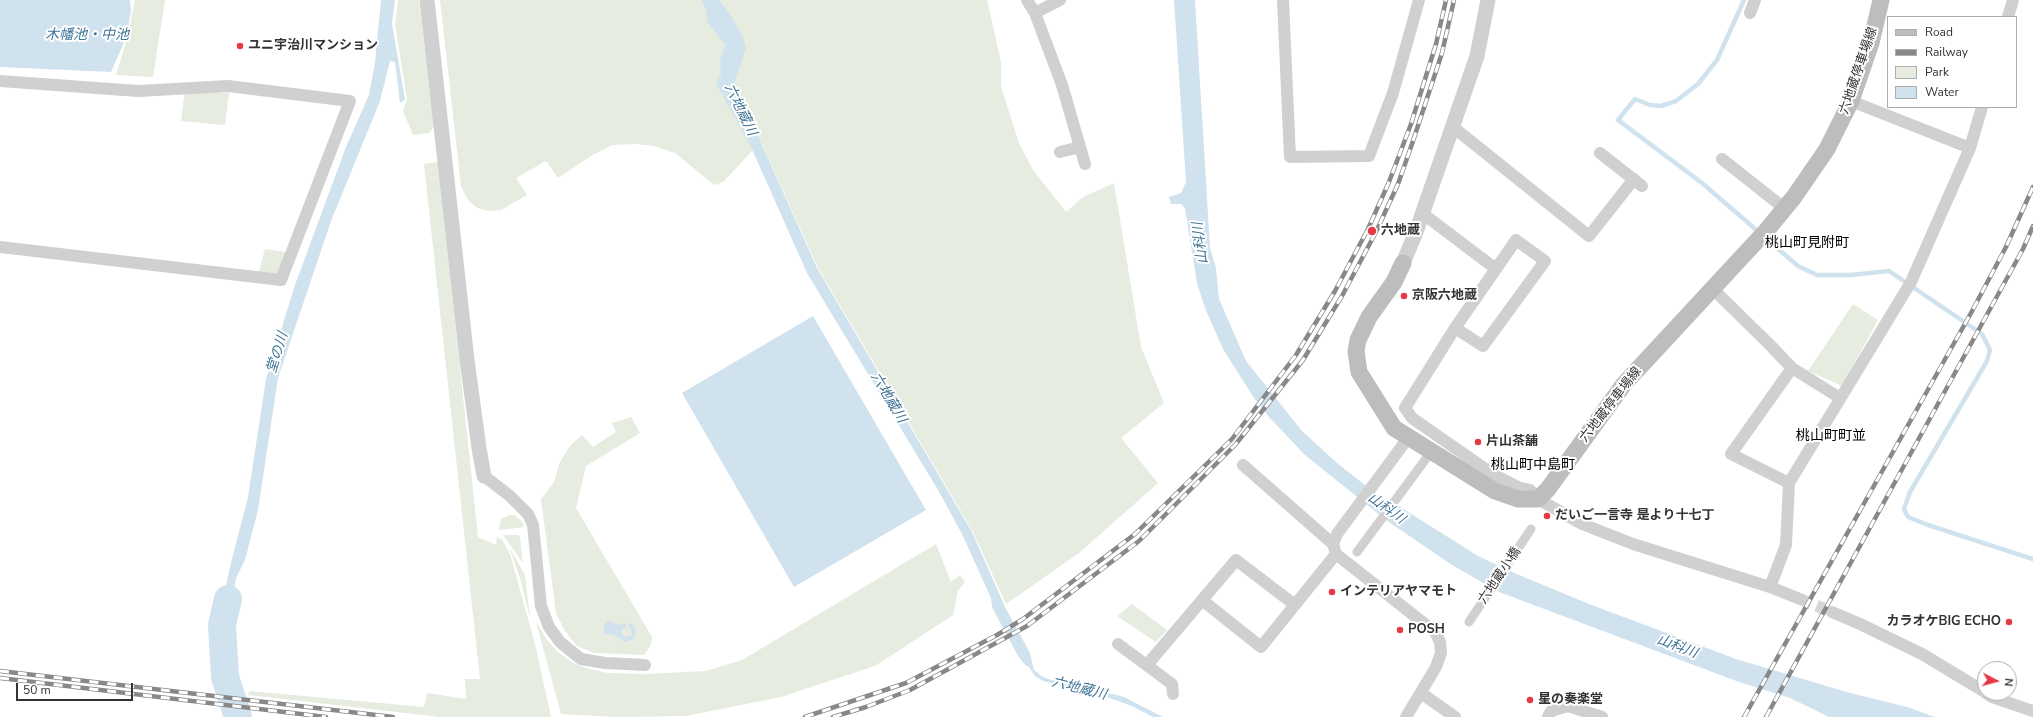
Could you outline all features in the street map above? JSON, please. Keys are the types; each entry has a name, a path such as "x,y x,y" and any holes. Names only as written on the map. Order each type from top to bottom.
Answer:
{"main road":[{"name":"六地蔵停車場線","path":"1538,499 1548,489 1624,384 1763,234 1827,149 1851,101 1871,43 1881,0"},
{"path":"1403,263 1394,282 1369,317 1358,340 1356,351 1359,372 1404,445 1431,452 1495,491 1518,499 1538,499"}],"street":[{"path":"427,0 468,360 484,476 510,496 528,514 533,525 541,606 549,627 560,642 581,659 605,663 645,665"},
{"path":"1027,0 1035,13 1062,85 1085,164"},
{"path":"1035,13 1060,0"},
{"path":"1283,0 1290,157 1369,156 1393,93 1419,0"},
{"path":"1403,263 1453,127 1477,56 1488,0"},
{"path":"1750,13 1755,0"},
{"path":"2008,16 2013,0"},
{"path":"0,81 138,90 228,86 350,101 281,280 0,247"},
{"path":"1851,101 1970,148"},
{"path":"1770,588 1786,545 1789,483 1909,286 1970,148 1982,108"},
{"path":"1453,127 1589,236 1638,183 1600,153"},
{"path":"1060,152 1080,147"},
{"path":"1722,158 1784,208"},
{"path":"1422,213 1496,269"},
{"path":"1455,328 1484,346 1545,261 1516,240 1455,328 1405,408 1412,418 1492,473 1520,488 1530,490 1538,499 1582,524 1633,544 1800,599"},
{"path":"1712,288 1792,368 1840,398"},
{"path":"1789,483 1731,454 1792,368"},
{"path":"1202,600 1261,647 1295,605 1335,544 1404,445"},
{"path":"1357,552 1431,452"},
{"path":"1243,465 1435,632 1440,642 1441,653 1436,667 1406,717"},
{"name":"六地蔵小橋","path":"1470,620 1530,531"},
{"path":"1147,666 1236,560 1295,605"},
{"path":"1832,612 1922,654 1977,688"},
{"path":"1118,644 1172,684 1173,694"},
{"path":"1421,693 1455,717"},
{"path":"2001,701 2033,711"},
{"path":"1548,717 1551,711 1568,706 1602,717"}],"green space":[{"path":"135,0 165,0 153,77 116,75 128,35"},
{"path":"398,0 419,0 434,126 429,133 413,135 403,111 407,99 395,25"},
{"path":"440,0 987,0 1001,62 1001,87 1019,143 1033,170 1066,212 1083,197 1114,183 1141,347 1164,403 1121,438 1158,483 1079,553 1006,604 973,532 818,268 762,144 753,150 723,182 714,185 675,153 654,146 636,144 612,145 591,156 558,178 546,161 516,178 527,195 501,210 489,211 477,208 468,200 461,186"},
{"path":"185,90 229,93 225,125 181,121"},
{"path":"438,162 478,537 496,545 497,537 502,540 510,554 535,644 551,717 440,717 248,695 249,691 424,707 427,693 466,699 465,679 480,679 424,164"},
{"path":"265,249 287,252 281,270 275,277 258,275"},
{"path":"1853,304 1878,320 1842,386 1808,371"},
{"path":"631,417 640,433 586,466 576,508 652,637 651,645 644,655 594,653 577,646 565,631 556,613 541,499 554,482 560,462 570,446 582,435 593,447 616,432 612,423"},
{"path":"509,515 514,515 522,521 524,527 499,530 501,519"},
{"path":"503,535 518,535 520,537 523,563"},
{"path":"936,544 951,582 960,575 965,582 958,591 953,615 875,666 781,697 686,716 616,717 561,714 536,622 547,640 558,652 573,663 586,668 608,673 644,674 706,671 742,660"},
{"path":"509,547 525,575 530,618 520,578"},
{"path":"1132,604 1167,630 1156,642 1117,616"}],"water":[{"name":"木幡池・中池","path":"0,0 130,0 131,12 126,38 111,72 0,67"},
{"path":"381,0 395,0 392,23 405,100 400,103 395,62 390,61 380,101 331,221 278,378 258,510 245,560 236,578 225,636 215,635 248,497 266,379 295,285 346,147 369,95 375,63"},
{"name":"六地蔵川","path":"701,0 719,0 730,14 743,37 746,48 735,82 737,89 817,268 972,532 1005,607 1030,653 1034,670 1043,677 1051,680 1124,697 1163,717 1153,717 1132,706 1104,696 1043,681 1035,676 1029,667 1025,665 1018,656 992,607 991,598 962,534 938,490 807,273 751,147 716,83 721,75 720,61 725,44 707,22 706,9"},
{"name":"山科川","path":"1174,0 1195,0 1210,248 1216,268 1219,299 1246,361 1302,431 1337,463 1394,508 1397,505 1478,556 1519,575 1589,604 1736,659 1850,693 1907,707 1935,717 1829,717 1790,698 1739,682 1499,592 1452,565 1386,520 1305,455 1269,417 1254,398 1223,349 1205,308 1197,283 1185,208 1181,204 1171,204 1169,197 1181,193 1186,182"},
{"path":"813,316 926,510 794,587 682,393"},
{"path":"608,621 618,625 626,623 626,627 621,630 622,635 625,637 631,636 632,632 629,628 629,623 632,624 636,630 634,639 625,642 613,634 603,634 605,623"}],"waterway":[{"path":"1744,0 1717,60 1698,84 1676,101 1661,106 1650,105 1635,99 1618,120 1702,183 1798,266 1817,275 1851,275 1889,271 1982,334 1990,350 1987,361 1910,492 1904,509 1908,517 1928,525 2033,559"},
{"name":"堂の川","path":"228,599 222,625 225,677 238,717"}],"tunnel":[{"path":"1800,599 1832,612"}],"railway":[{"path":"805,717 906,683 997,635 1023,619 1135,534 1232,439 1296,355 1335,291 1368,229 1389,182 1411,124 1436,44 1446,0"},
{"path":"833,717 866,707 910,690 1027,626 1139,541 1235,445 1303,360 1342,296 1376,232 1398,184 1412,144 1442,53 1454,0"},
{"path":"1744,717 1971,313 2006,247 2033,187"},
{"path":"1766,717 2023,249 2033,226"},
{"path":"0,671 393,717"},
{"path":"0,678 326,717"}],"place":[{"name":"ユニ宇治川マンション","path":"240,46"},
{"name":"六地蔵","path":"1372,231"},
{"name":"京阪六地蔵","path":"1404,296"},
{"name":"片山茶舗","path":"1478,442"},
{"name":"だいご一言寺 是より十七丁","path":"1547,516"},
{"name":"インテリアヤマモト","path":"1332,592"},
{"name":"カラオケBIG ECHO","path":"2009,622"},
{"name":"POSH","path":"1400,630"},
{"name":"星の奏楽堂","path":"1530,700"}],"district":[{"name":"桃山町見附町","path":"1807,244"},
{"name":"桃山町町並","path":"1831,437"},
{"name":"桃山町中島町","path":"1533,466"}]}
